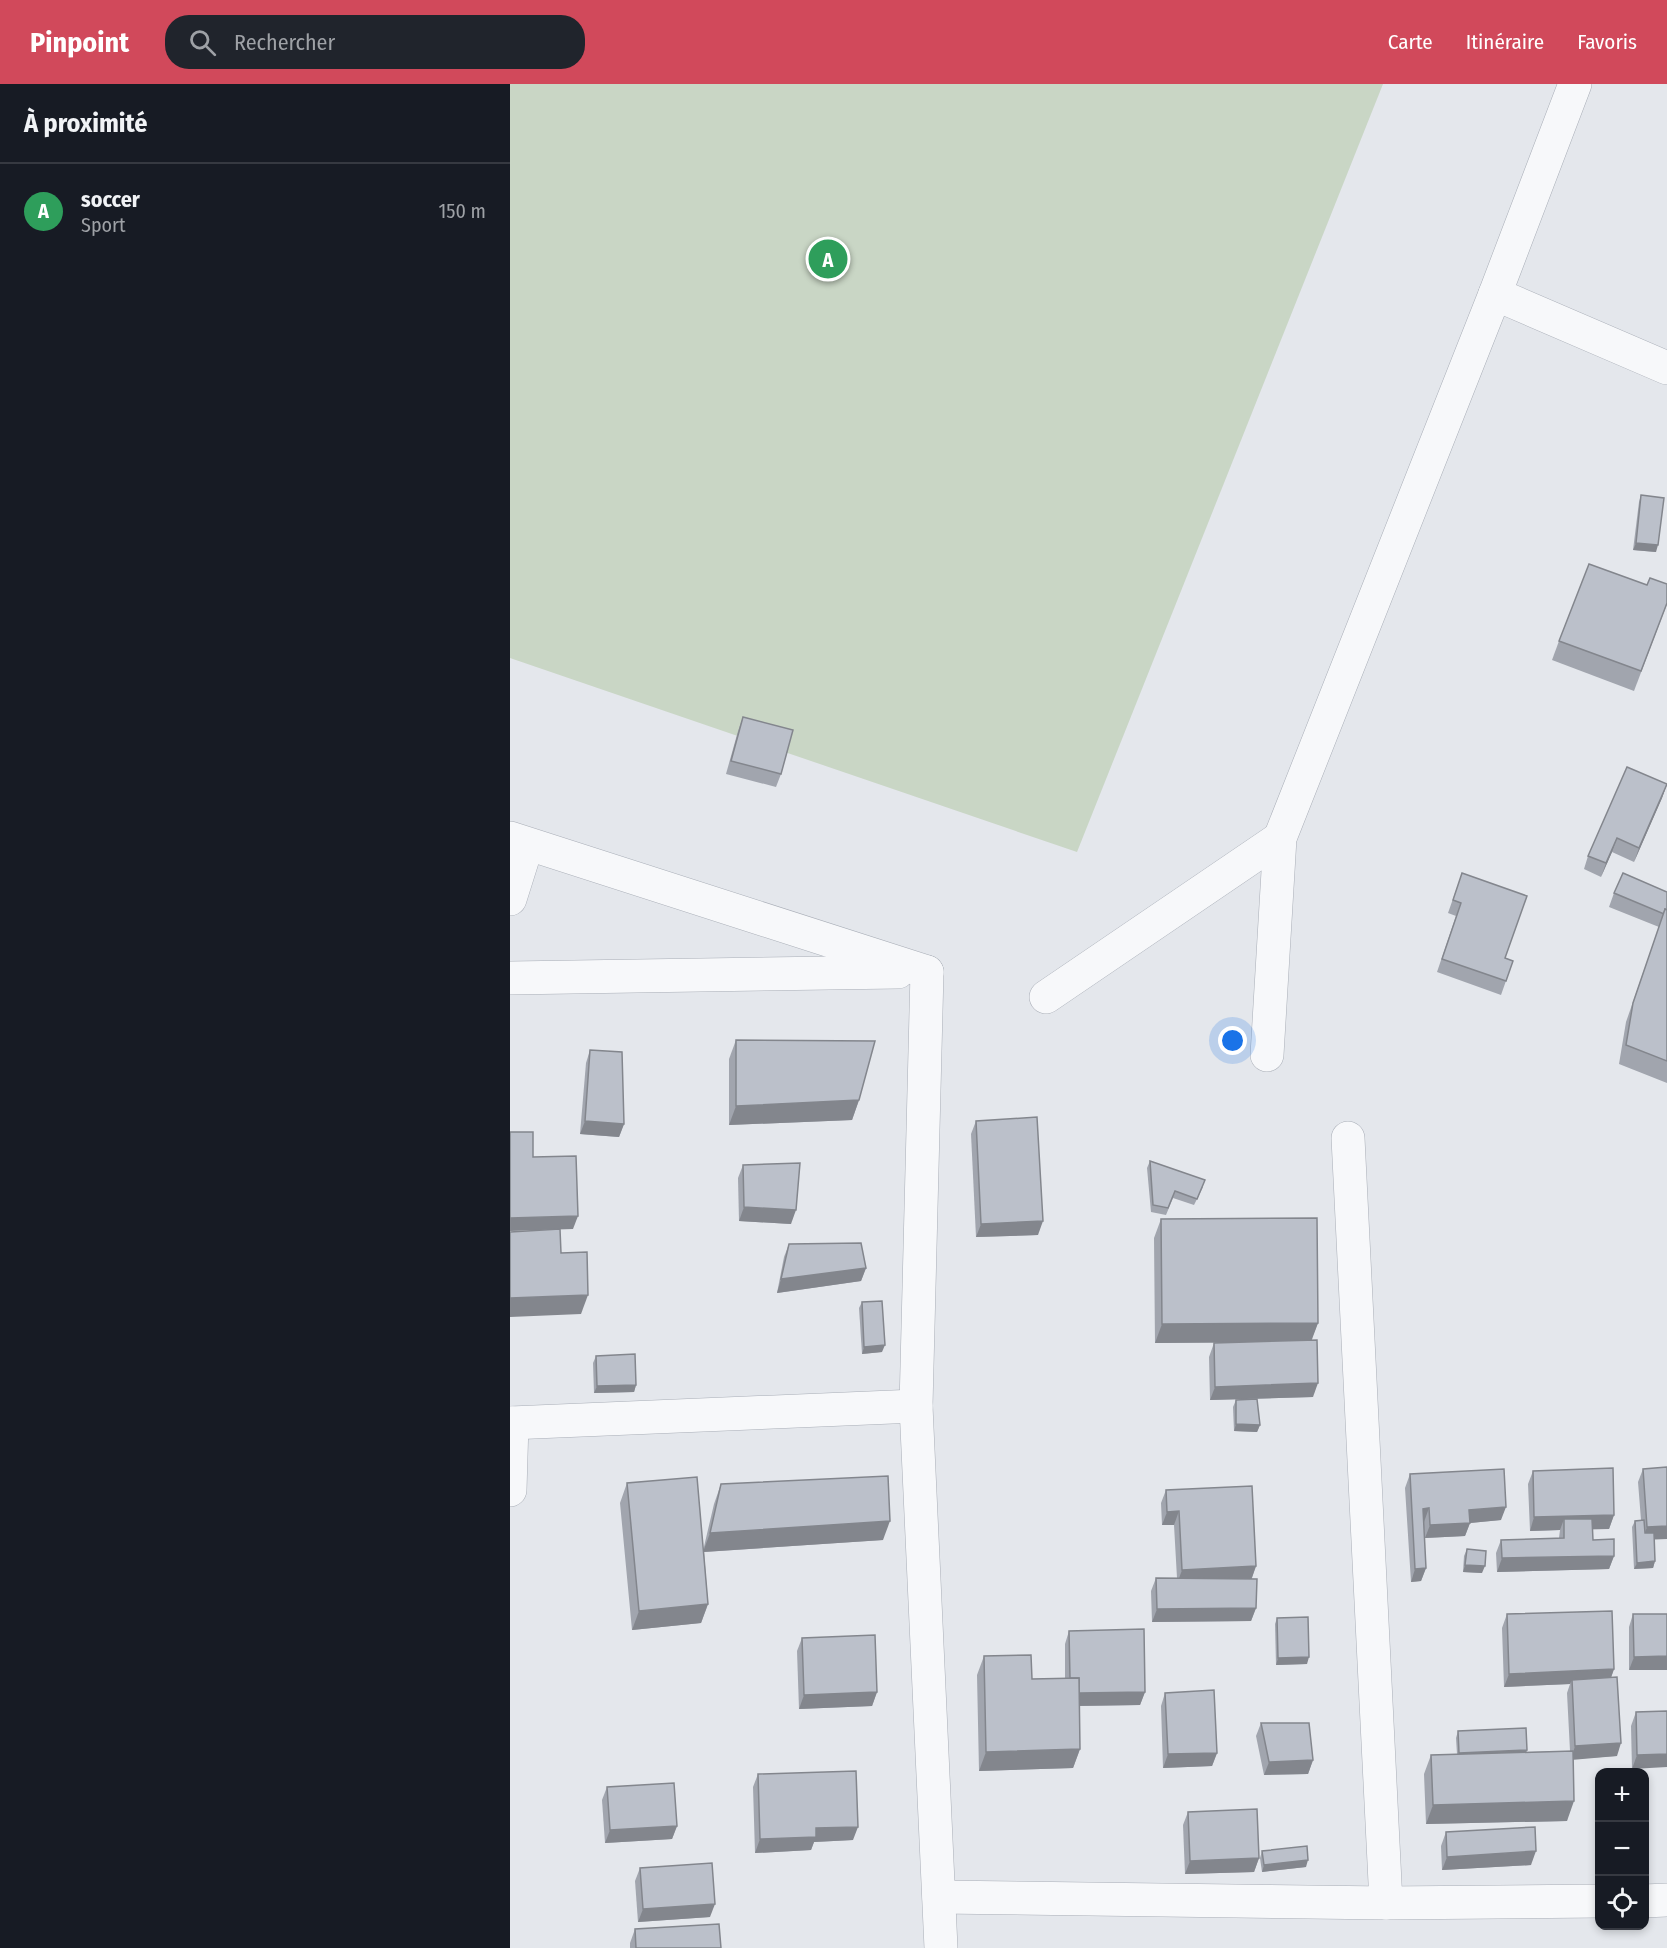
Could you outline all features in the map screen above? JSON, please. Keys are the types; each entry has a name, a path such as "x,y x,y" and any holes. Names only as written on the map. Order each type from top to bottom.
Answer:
{"street":[{"path":"1267,1055 1280,838 1495,294 1575,84"},
{"path":"1495,294 1667,368"},
{"path":"1046,997 1280,838"},
{"path":"510,899 519,842 927,972"},
{"path":"510,978 927,972"},
{"path":"927,972 916,1406 941,1948"},
{"path":"1348,1138 1386,1903"},
{"path":"510,1490 511,1424 916,1406"},
{"path":"939,1897 1386,1903 1595,1901"},
{"path":"1649,1900 1667,1900"}],"green space":[{"path":"510,84 1383,84 1077,852 510,658"}],"building":[{"path":"1641,495 1664,498 1658,545 1636,543"},
{"path":"1589,564 1647,585 1650,578 1667,584 1667,603 1641,671 1559,641"},
{"path":"743,717 793,730 781,774 731,761"},
{"path":"1627,767 1667,784 1639,848 1617,838 1606,863 1588,856"},
{"path":"1462,873 1527,896 1505,958 1513,961 1506,981 1442,959 1461,903 1453,900"},
{"path":"1623,873 1667,892 1667,910 1665,909 1664,914 1614,893"},
{"path":"1665,909 1667,910 1667,1061 1626,1045 1633,1003"},
{"path":"736,1040 875,1041 859,1100 736,1106"},
{"path":"590,1050 622,1052 624,1124 585,1121"},
{"path":"1037,1117 1043,1221 981,1224 976,1121"},
{"path":"510,1132 533,1132 533,1157 576,1156 578,1216 510,1218"},
{"path":"1150,1161 1205,1180 1197,1199 1175,1191 1168,1208 1153,1205"},
{"path":"800,1163 796,1210 744,1207 743,1165"},
{"path":"1317,1218 1318,1323 1162,1324 1161,1219"},
{"path":"560,1229 561,1253 587,1252 588,1295 510,1298 510,1232"},
{"path":"861,1243 866,1268 781,1279 789,1244"},
{"path":"882,1301 885,1345 864,1347 862,1302"},
{"path":"1317,1340 1318,1383 1215,1387 1214,1343"},
{"path":"635,1354 636,1385 597,1386 596,1356"},
{"path":"1257,1399 1260,1425 1236,1424 1236,1400"},
{"path":"1667,1467 1667,1526 1647,1527 1643,1469"},
{"path":"1613,1468 1614,1515 1534,1517 1533,1471"},
{"path":"1504,1469 1506,1507 1469,1510 1470,1523 1430,1525 1429,1508 1423,1509 1426,1568 1415,1569 1410,1474"},
{"path":"888,1476 890,1521 710,1533 721,1484"},
{"path":"697,1477 708,1604 639,1611 627,1483"},
{"path":"1252,1486 1256,1566 1182,1570 1179,1511 1167,1512 1166,1490"},
{"path":"1564,1519 1592,1519 1593,1540 1614,1539 1614,1556 1502,1558 1501,1540 1564,1538"},
{"path":"1644,1520 1645,1533 1654,1533 1655,1561 1637,1563 1635,1521"},
{"path":"1467,1549 1486,1551 1485,1566 1465,1565"},
{"path":"1156,1578 1257,1579 1256,1608 1157,1609"},
{"path":"1612,1611 1614,1669 1509,1674 1507,1614"},
{"path":"1633,1614 1667,1614 1667,1656 1634,1657"},
{"path":"1308,1617 1309,1657 1278,1658 1277,1618"},
{"path":"1144,1629 1145,1692 1079,1693 1079,1678 1070,1678 1069,1631"},
{"path":"875,1635 877,1692 804,1695 802,1638"},
{"path":"1031,1655 1032,1679 1079,1678 1080,1749 986,1752 984,1656"},
{"path":"1617,1677 1621,1743 1575,1746 1572,1680"},
{"path":"1214,1690 1217,1753 1168,1754 1165,1693"},
{"path":"1667,1711 1667,1754 1637,1755 1636,1712"},
{"path":"1261,1723 1309,1723 1313,1760 1269,1762"},
{"path":"1526,1728 1527,1750 1459,1753 1458,1731"},
{"path":"1573,1751 1574,1801 1433,1805 1431,1755"},
{"path":"856,1771 858,1827 816,1828 816,1837 760,1839 758,1774"},
{"path":"674,1783 677,1826 610,1830 607,1787"},
{"path":"1257,1809 1259,1858 1190,1861 1188,1812"},
{"path":"1535,1827 1536,1851 1447,1857 1446,1832"},
{"path":"1307,1846 1308,1860 1264,1865 1262,1851"},
{"path":"712,1863 715,1904 643,1909 640,1868"},
{"path":"719,1924 721,1948 636,1948 635,1929"}],"place":[{"name":"soccer","path":"828,259"}]}
